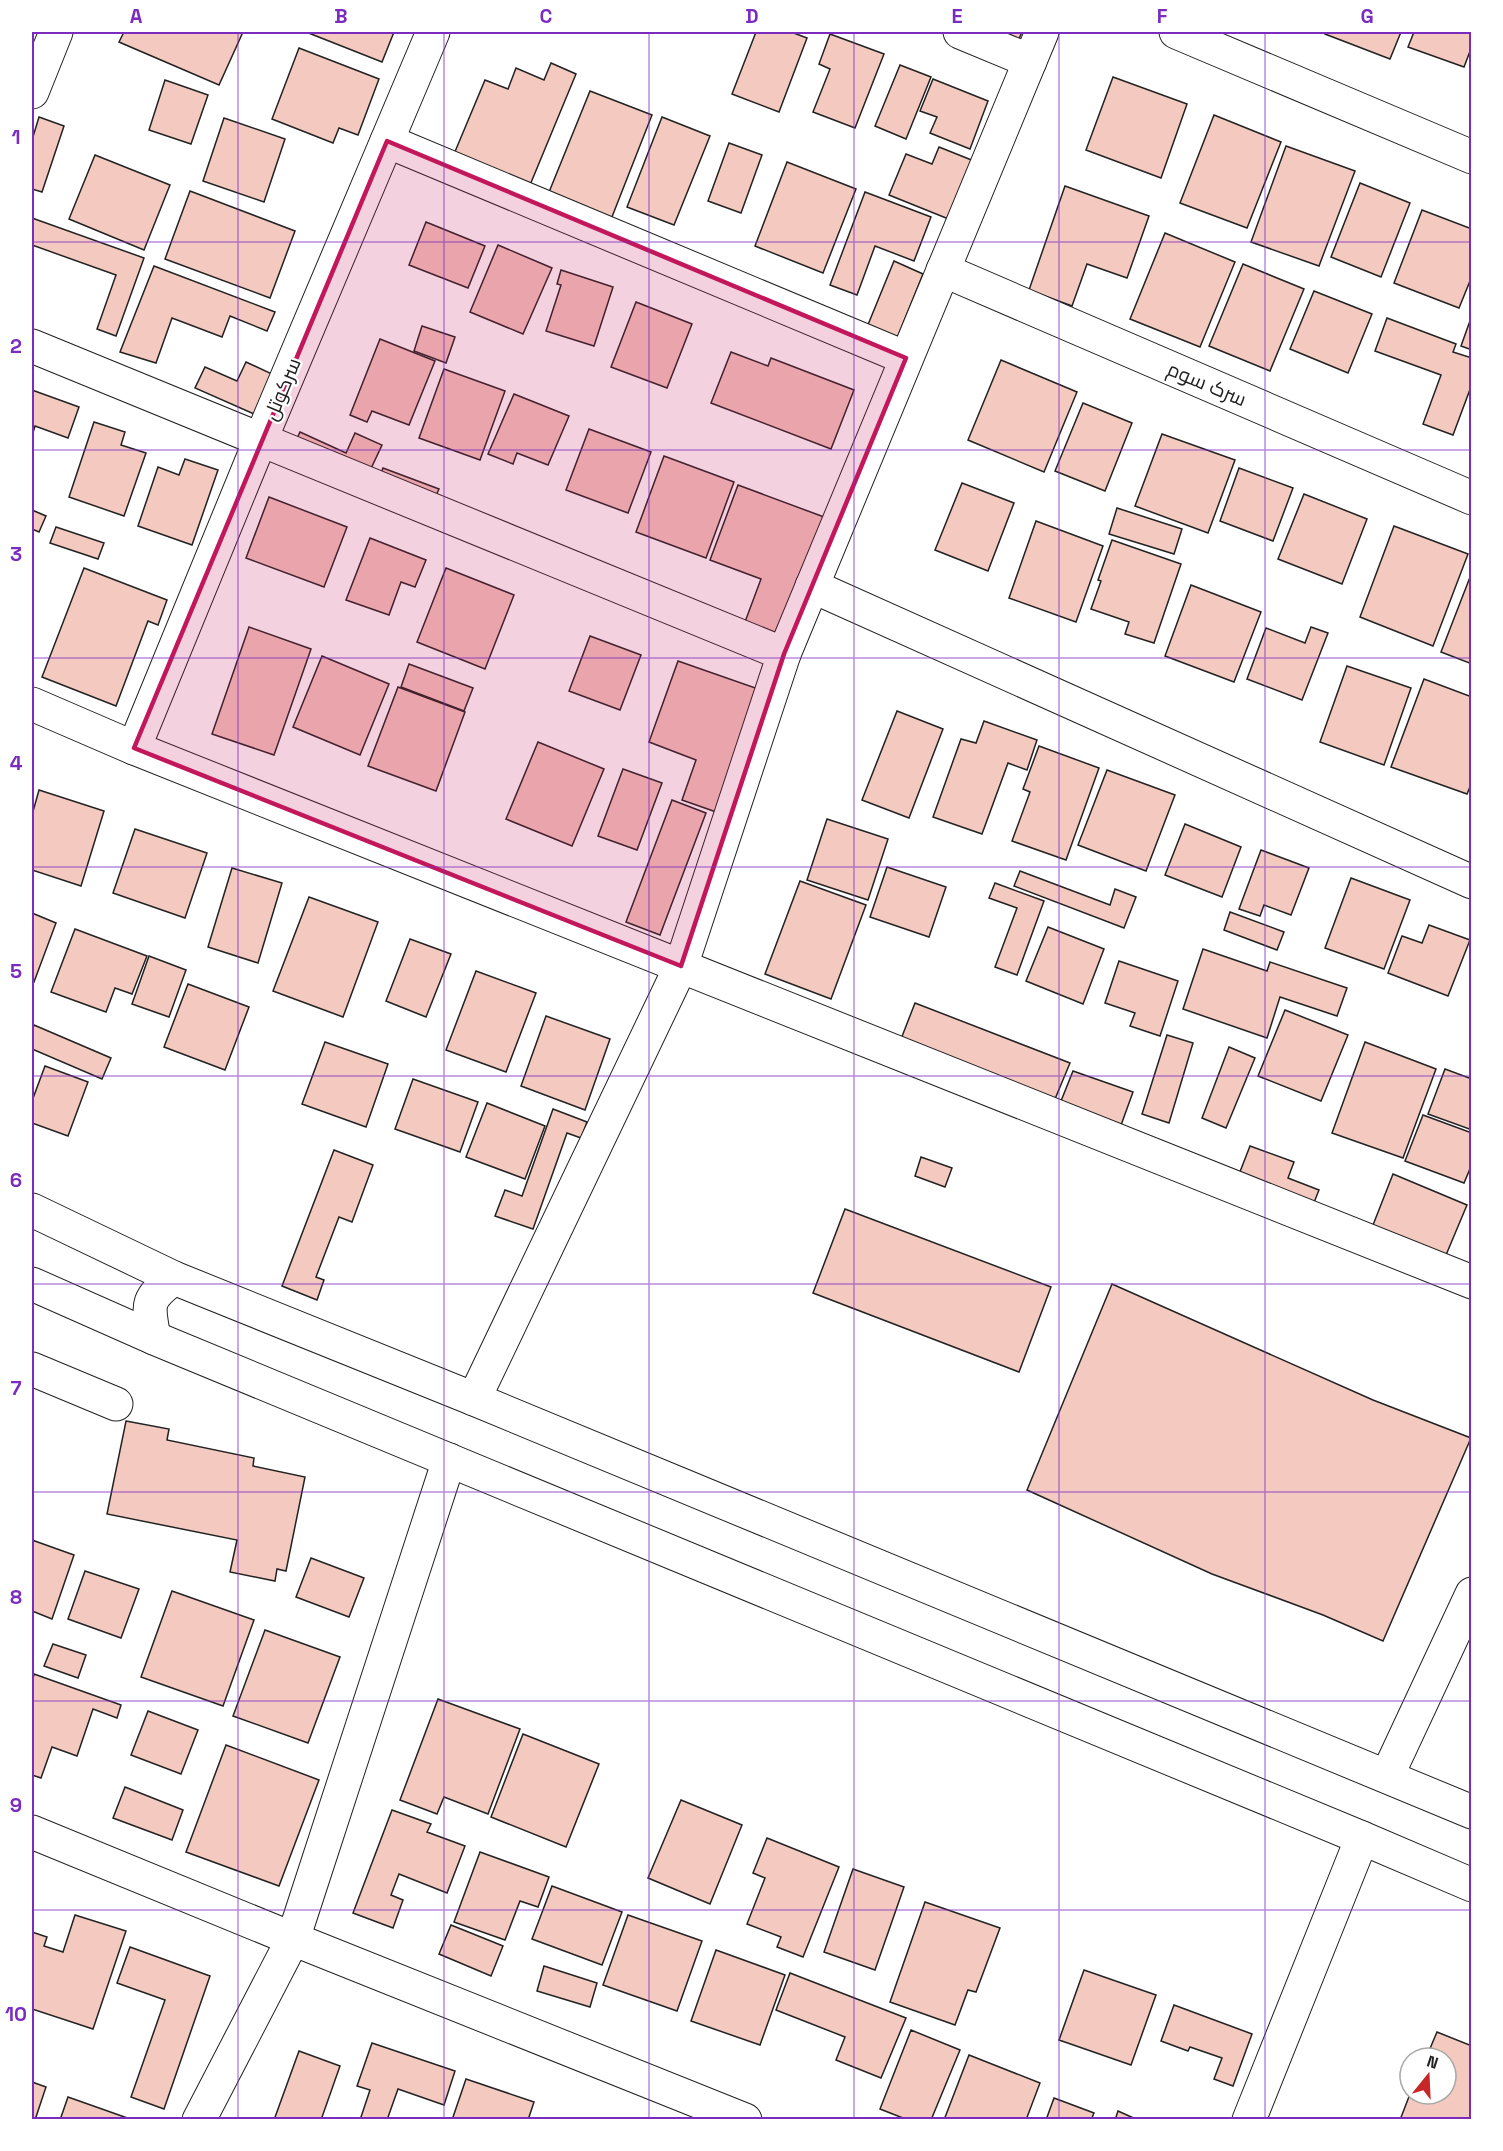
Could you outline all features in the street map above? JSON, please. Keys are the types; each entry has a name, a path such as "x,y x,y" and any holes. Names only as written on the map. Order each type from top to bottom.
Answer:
{"street":[{"path":"32,92 56,32"},
{"name":"سرکوتل","path":"134,748 260,441 433,32"},
{"path":"474,1399 681,966 784,654 1036,46 960,32"},
{"path":"1176,32 1472,157"},
{"path":"387,141 906,358"},
{"name":"سرک سوم","path":"943,270 1472,498"},
{"path":"32,346 784,654"},
{"path":"812,586 1472,882"},
{"path":"32,704 134,748 1472,1282"},
{"path":"32,1210 174,1278 474,1399 1472,1812"},
{"path":"154,1338 149,1311 152,1298 158,1290 174,1278"},
{"path":"32,1284 154,1338 1472,1885"},
{"path":"32,1369 116,1404"},
{"path":"199,2120 293,1939 449,1460"},
{"path":"1387,1776 1472,1594"},
{"path":"32,1832 745,2120"},
{"path":"1249,2120 1362,1838"}],"highlighted area":[{"path":"387,141 906,358 784,654 681,966 134,748"}],"building":[{"path":"124,32 243,32 219,85 119,42"},
{"path":"306,32 394,32 382,62"},
{"path":"756,32 791,32 807,38 779,112 732,94"},
{"path":"988,32 1022,32 1015,48"},
{"path":"1326,32 1401,32 1390,59 1325,34"},
{"path":"1414,32 1472,32 1472,46 1464,67 1408,47"},
{"path":"830,34 884,54 855,128 813,112 830,69 819,64"},
{"path":"299,48 379,79 358,135 339,128 333,143 272,119"},
{"path":"551,63 576,74 530,185 454,154 485,80 508,89 516,68 544,80"},
{"path":"900,65 931,77 906,139 875,126"},
{"path":"1113,77 1187,104 1161,178 1086,150"},
{"path":"933,79 988,101 970,149 930,133 937,117 920,111"},
{"path":"165,80 208,95 191,144 149,130"},
{"path":"590,91 652,115 608,227 545,202"},
{"path":"1214,115 1281,142 1247,228 1180,203"},
{"path":"39,117 64,126 42,192 32,189 32,140"},
{"path":"662,117 710,136 674,225 627,207"},
{"path":"224,118 285,139 264,202 203,181"},
{"path":"729,143 762,155 741,213 708,201"},
{"path":"1286,146 1355,171 1319,266 1251,242"},
{"path":"939,147 974,161 951,220 889,195 906,154 932,164"},
{"path":"95,155 170,185 144,250 69,219"},
{"path":"787,162 856,189 823,273 755,246"},
{"path":"1360,183 1410,203 1381,277 1331,257"},
{"path":"1065,186 1149,216 1127,278 1087,264 1072,306 1029,290"},
{"path":"190,191 295,231 270,298 165,259"},
{"path":"865,192 931,217 914,261 875,246 857,295 830,285"},
{"path":"1422,210 1472,229 1472,276 1459,308 1394,283"},
{"path":"32,218 144,258 116,336 97,329 116,275 32,245"},
{"path":"426,222 485,246 468,288 409,265"},
{"path":"1165,233 1235,262 1200,347 1130,319"},
{"path":"498,245 552,268 523,334 470,312"},
{"path":"894,261 923,274 895,343 865,332"},
{"path":"1243,264 1304,289 1270,371 1209,346"},
{"path":"154,266 275,312 267,331 230,316 222,337 172,318 156,363 120,352"},
{"path":"561,270 613,287 594,346 546,331 561,285 557,284"},
{"path":"1314,291 1372,314 1348,373 1290,349"},
{"path":"636,302 692,324 667,388 611,367"},
{"path":"1387,318 1456,344 1453,352 1472,358 1472,384 1453,435 1423,424 1441,375 1375,351"},
{"path":"1472,318 1472,350 1461,346"},
{"path":"422,326 455,337 446,363 414,351"},
{"path":"380,339 435,361 409,425 372,411 367,422 350,415"},
{"path":"731,352 768,366 771,358 854,390 831,449 711,403"},
{"path":"1001,360 1077,392 1044,472 968,440"},
{"path":"246,362 272,374 254,414 195,388 205,367 237,381"},
{"path":"444,369 505,391 480,460 419,438"},
{"path":"32,390 79,407 68,438 35,426 32,436"},
{"path":"514,394 569,416 548,465 517,453 513,464 488,454"},
{"path":"1083,403 1132,423 1105,491 1055,471"},
{"path":"94,422 125,432 121,445 146,453 124,516 69,497"},
{"path":"589,429 651,452 628,513 566,490"},
{"path":"300,432 346,453 355,433 382,445 367,477 294,445"},
{"path":"1162,434 1235,460 1208,533 1135,506"},
{"path":"664,456 734,482 706,558 636,532"},
{"path":"185,459 218,470 192,545 138,526 158,467 179,475"},
{"path":"383,468 439,489 434,500 378,481"},
{"path":"1239,468 1293,488 1273,541 1220,521"},
{"path":"962,483 1014,503 988,571 935,550"},
{"path":"738,485 824,517 776,643 742,630 761,579 710,560"},
{"path":"1304,494 1367,519 1342,584 1278,559"},
{"path":"269,497 347,527 324,587 246,558"},
{"path":"1117,508 1182,529 1174,554 1109,534"},
{"path":"32,510 46,516 39,532 32,529"},
{"path":"1036,521 1103,546 1076,622 1009,598"},
{"path":"1394,526 1468,554 1433,646 1360,617"},
{"path":"56,527 104,543 98,559 50,543"},
{"path":"370,538 426,560 415,587 401,582 389,615 346,600"},
{"path":"1112,540 1181,564 1154,643 1125,634 1129,622 1091,609"},
{"path":"84,568 167,600 158,625 148,621 116,706 42,677"},
{"path":"446,568 514,595 485,669 417,642"},
{"path":"1472,572 1472,664 1441,652"},
{"path":"1191,585 1261,612 1234,682 1165,656"},
{"path":"249,627 311,649 274,755 212,734"},
{"path":"1311,627 1328,633 1302,700 1247,679 1266,628 1305,643"},
{"path":"590,636 641,655 620,710 569,691"},
{"path":"322,656 389,684 360,755 293,727"},
{"path":"678,661 764,691 719,813 682,800 696,760 649,742"},
{"path":"409,664 473,688 464,711 401,687"},
{"path":"1347,666 1411,688 1384,765 1320,742"},
{"path":"1424,679 1472,697 1472,782 1467,794 1391,767"},
{"path":"398,687 465,712 436,791 368,766"},
{"path":"897,711 943,729 909,818 862,800"},
{"path":"984,721 1037,740 1027,770 1008,763 982,834 933,817 961,739 976,743"},
{"path":"538,742 604,769 572,846 506,819"},
{"path":"1039,746 1099,768 1066,860 1012,841 1030,792 1023,789"},
{"path":"623,769 662,783 637,850 598,836"},
{"path":"1107,770 1175,795 1146,871 1078,845"},
{"path":"39,790 104,811 81,886 32,870 32,815"},
{"path":"672,800 706,813 660,935 626,922"},
{"path":"827,819 888,839 868,900 807,880"},
{"path":"1185,824 1241,847 1222,897 1165,875"},
{"path":"135,829 207,853 185,918 113,893"},
{"path":"1261,850 1309,868 1291,915 1264,905 1260,916 1239,909"},
{"path":"887,867 946,887 929,937 870,917"},
{"path":"232,868 282,883 258,963 208,947"},
{"path":"1020,871 1110,905 1115,889 1136,897 1124,928 1014,886"},
{"path":"1351,878 1410,900 1384,969 1325,948"},
{"path":"800,881 866,905 831,999 765,974"},
{"path":"995,883 1044,901 1017,975 995,967 1017,908 989,898"},
{"path":"309,897 378,922 343,1017 273,991"},
{"path":"1230,912 1284,932 1277,950 1224,930"},
{"path":"32,913 56,923 34,982 32,981"},
{"path":"1429,925 1470,940 1448,996 1388,973 1402,936 1422,943"},
{"path":"1048,927 1104,949 1083,1004 1026,981"},
{"path":"75,929 147,956 132,994 115,988 106,1012 51,992"},
{"path":"410,939 451,954 426,1017 386,1001"},
{"path":"1203,949 1267,971 1270,962 1347,988 1337,1016 1280,997 1267,1038 1183,1009"},
{"path":"149,956 186,970 169,1017 132,1004"},
{"path":"1119,961 1178,981 1160,1036 1130,1026 1135,1013 1105,1003"},
{"path":"476,971 536,993 506,1072 446,1050"},
{"path":"188,984 249,1007 225,1070 164,1047"},
{"path":"915,1003 1070,1063 1055,1099 901,1039"},
{"path":"1285,1010 1348,1035 1321,1101 1258,1076"},
{"path":"546,1016 610,1039 585,1110 521,1086"},
{"path":"34,1025 111,1058 102,1079 32,1049"},
{"path":"1167,1035 1193,1043 1169,1123 1142,1114"},
{"path":"325,1042 388,1064 366,1127 302,1104"},
{"path":"1365,1042 1436,1069 1403,1158 1332,1133"},
{"path":"1229,1047 1255,1058 1226,1128 1202,1118"},
{"path":"45,1066 88,1082 68,1136 32,1123 32,1101"},
{"path":"1445,1069 1472,1079 1472,1130 1428,1114"},
{"path":"1073,1071 1133,1092 1120,1128 1059,1106"},
{"path":"413,1079 478,1102 460,1152 395,1129"},
{"path":"487,1103 545,1126 525,1179 466,1157"},
{"path":"553,1109 587,1122 581,1138 567,1133 533,1229 495,1216 505,1190 522,1196"},
{"path":"1423,1115 1472,1133 1472,1164 1464,1183 1405,1161"},
{"path":"1250,1146 1294,1162 1288,1178 1319,1190 1311,1210 1236,1182"},
{"path":"334,1150 373,1165 352,1222 339,1217 316,1277 324,1280 317,1300 282,1286"},
{"path":"921,1157 952,1168 945,1187 915,1176"},
{"path":"1393,1174 1467,1205 1446,1255 1373,1225"},
{"path":"845,1209 1051,1287 1019,1372 813,1293"},
{"path":"1112,1284 1373,1400 1471,1438 1383,1641 1323,1615 1212,1574 1027,1490"},
{"path":"126,1421 169,1429 167,1440 254,1458 253,1466 305,1477 286,1571 277,1569 275,1581 230,1572 237,1540 107,1514"},
{"path":"32,1540 74,1555 52,1619 32,1611"},
{"path":"311,1558 364,1578 349,1617 296,1597"},
{"path":"85,1571 139,1589 121,1638 68,1619"},
{"path":"172,1591 254,1620 223,1706 141,1677"},
{"path":"265,1630 340,1657 308,1743 233,1716"},
{"path":"53,1644 86,1655 78,1678 44,1666"},
{"path":"34,1674 121,1705 117,1718 93,1709 77,1756 52,1747 41,1778 32,1775 32,1683"},
{"path":"438,1699 520,1729 488,1814 444,1797 437,1814 400,1800"},
{"path":"148,1711 198,1730 181,1774 131,1755"},
{"path":"523,1734 599,1764 566,1847 491,1817"},
{"path":"226,1745 319,1780 279,1886 186,1852"},
{"path":"125,1787 183,1810 172,1840 113,1818"},
{"path":"681,1800 742,1825 710,1904 648,1878"},
{"path":"392,1810 431,1824 427,1832 465,1846 447,1893 399,1874 391,1895 403,1900 393,1928 353,1913"},
{"path":"767,1838 839,1867 803,1957 777,1947 781,1937 747,1924 765,1878 753,1873"},
{"path":"480,1852 549,1877 538,1907 520,1901 505,1940 454,1922"},
{"path":"853,1869 904,1887 875,1970 824,1952"},
{"path":"552,1886 622,1912 602,1965 532,1939"},
{"path":"925,1902 1000,1928 976,1992 968,1990 955,2025 890,2002"},
{"path":"75,1915 126,1931 93,2029 32,2009 32,1932 47,1937 44,1946 63,1952"},
{"path":"628,1915 702,1941 677,2011 603,1985"},
{"path":"451,1925 503,1946 491,1976 439,1954"},
{"path":"130,1947 210,1976 164,2109 131,2097 165,2000 117,1983"},
{"path":"716,1950 785,1975 760,2045 691,2021"},
{"path":"544,1966 597,1983 590,2007 537,1991"},
{"path":"1084,1970 1156,1995 1131,2065 1059,2040"},
{"path":"790,1973 906,2018 881,2078 836,2060 845,2037 776,2010"},
{"path":"1174,2005 1252,2034 1233,2086 1214,2079 1222,2058 1190,2047 1188,2051 1161,2041"},
{"path":"911,2030 960,2050 931,2120 908,2120 880,2109"},
{"path":"1437,2032 1472,2046 1472,2120 1400,2120 1405,2106 1458,2106 1458,2046 1431,2046"},
{"path":"372,2043 455,2071 444,2105 398,2089 387,2120 360,2120 370,2090 357,2086"},
{"path":"299,2051 340,2066 321,2120 274,2120"},
{"path":"969,2055 1040,2083 1026,2120 944,2120"},
{"path":"466,2079 534,2102 528,2120 452,2120"},
{"path":"32,2082 46,2087 35,2120 32,2120"},
{"path":"68,2097 133,2120 60,2120"},
{"path":"1054,2098 1094,2113 1091,2120 1046,2120"},
{"path":"1118,2111 1138,2120 1115,2120"}]}
